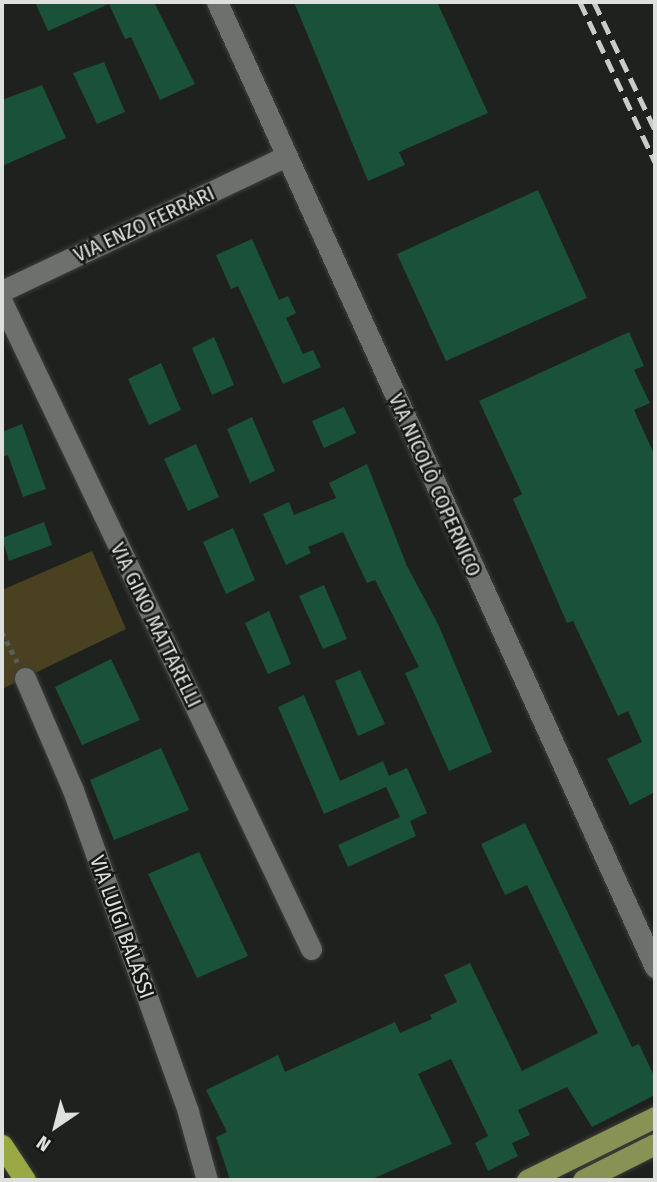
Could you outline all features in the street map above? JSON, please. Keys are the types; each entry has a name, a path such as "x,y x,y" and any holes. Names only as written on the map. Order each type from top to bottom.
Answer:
{"highway":[{"path":"2,1145 25,1180"}],"main road":[{"path":"527,1180 655,1117"},
{"path":"583,1180 655,1144"}],"street":[{"name":"VIA NICOLÒ COPERNICO","path":"217,2 655,967"},
{"name":"VIA ENZO FERRARI","path":"2,291 286,156"},
{"name":"VIA GINO MATTARELLI","path":"2,302 311,949"},
{"name":"VIA LUIGI BALASSI","path":"25,678 73,790 188,1112 207,1180"}],"path":[{"path":"2,632 25,678"}],"shaded area":[{"path":"92,551 126,629 2,689 2,590"}],"building":[{"path":"35,2 154,2 195,84 160,100 131,37 125,39 109,4 48,31"},
{"path":"294,2 437,2 488,113 399,152 405,165 368,181"},
{"path":"104,62 125,112 97,124 73,73"},
{"path":"42,85 66,138 2,166 2,100"},
{"path":"538,190 587,298 446,361 397,254"},
{"path":"252,239 279,300 288,296 296,313 286,318 303,354 313,350 321,367 283,384 238,286 231,289 216,255"},
{"path":"629,332 644,366 634,370 650,403 634,410 655,456 655,792 630,805 607,759 642,742 628,711 618,716 573,621 567,623 513,499 522,494 479,401"},
{"path":"214,337 234,385 212,395 192,348"},
{"path":"161,363 181,410 149,425 128,379"},
{"path":"344,407 356,433 324,448 312,421"},
{"path":"252,417 275,471 250,483 227,429"},
{"path":"22,424 46,489 23,497 8,455 2,457 2,432"},
{"path":"196,444 219,497 188,511 164,459"},
{"path":"367,464 407,566 438,624 492,752 449,771 405,673 419,667 375,580 367,583 343,532 308,547 311,553 286,565 263,514 289,502 294,515 336,498 329,483"},
{"path":"44,522 52,545 9,561 2,538"},
{"path":"233,528 255,580 226,594 203,542"},
{"path":"324,585 347,639 323,649 299,596"},
{"path":"269,611 291,664 268,674 245,623"},
{"path":"111,659 140,720 82,745 55,687"},
{"path":"360,670 385,724 358,736 335,681"},
{"path":"304,695 340,781 383,761 389,776 407,768 427,813 410,821 416,836 348,867 338,845 400,817 386,787 324,814 278,707"},
{"path":"161,748 189,810 114,840 90,780"},
{"path":"525,823 632,1047 639,1044 655,1078 655,1095 592,1127 567,1087 518,1110 530,1135 512,1143 518,1156 488,1171 475,1143 488,1136 451,1059 418,1074 452,1144 370,1180 230,1180 216,1137 227,1132 206,1090 278,1055 285,1072 395,1022 400,1033 432,1019 430,1015 457,1002 444,975 470,963 522,1071 598,1033 527,885 505,895 481,844"},
{"path":"199,852 248,956 197,978 148,874"}],"railway":[{"path":"580,2 655,162"},
{"path":"594,2 655,130"}]}
